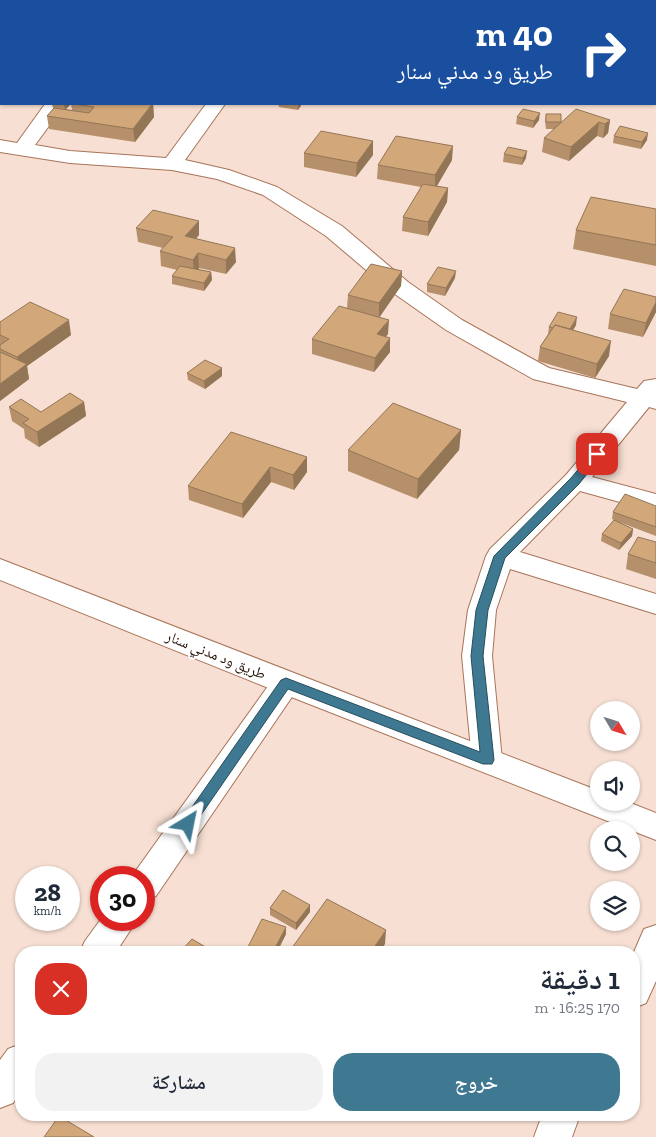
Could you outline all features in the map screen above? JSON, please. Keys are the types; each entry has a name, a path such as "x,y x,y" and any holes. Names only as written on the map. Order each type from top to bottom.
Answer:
{"main road":[{"path":"22,149 54,105"},
{"path":"172,164 215,105"},
{"path":"0,146 70,157 172,164 222,174 270,191 334,231 400,287 454,325 541,374 651,394"},
{"path":"487,760 477,656 482,610 500,556 575,481 651,394"},
{"path":"575,481 656,503"},
{"path":"500,556 656,604"},
{"name":"طريق ود مدني سنار","path":"0,569 656,827"},
{"path":"155,870 286,683"},
{"path":"102,946 112,931"},
{"path":"640,978 656,940"},
{"path":"0,1092 15,1070"},
{"path":"553,1137 559,1121"}],"building":[{"path":"81,105 151,105 133,129 47,116 54,108 89,113 94,107"},
{"path":"523,109 540,113 534,121 517,117"},
{"path":"576,109 610,120 605,124 599,122 571,147 544,138"},
{"path":"546,114 561,114 561,122 546,122"},
{"path":"620,126 648,133 642,142 614,136"},
{"path":"321,131 373,141 357,163 304,153"},
{"path":"396,136 453,146 435,175 378,165"},
{"path":"508,147 527,151 523,158 504,154"},
{"path":"423,184 448,188 428,222 403,217"},
{"path":"591,197 656,209 656,245 576,230"},
{"path":"153,210 199,221 185,236 235,248 226,260 198,253 193,260 160,251 173,237 136,228"},
{"path":"371,264 402,271 379,303 348,295"},
{"path":"180,266 211,272 204,283 172,276"},
{"path":"438,267 456,271 446,288 427,284"},
{"path":"624,289 656,297 656,302 646,323 610,314"},
{"path":"30,302 69,320 17,357 0,349 0,345 9,339 0,335 0,322"},
{"path":"339,306 389,320 377,334 390,338 375,358 312,339"},
{"path":"558,312 577,317 570,329 555,325 553,328 549,327"},
{"path":"555,325 611,341 597,364 540,347"},
{"path":"0,352 27,364 0,384"},
{"path":"205,360 222,368 204,381 187,373"},
{"path":"70,393 84,402 37,432 23,423 29,419 9,407 21,399 41,412"},
{"path":"393,403 461,430 418,479 348,450"},
{"path":"231,432 307,457 293,475 270,467 242,504 188,486"},
{"path":"625,494 656,506 656,527 613,512"},
{"path":"614,520 633,529 621,543 602,534"},
{"path":"638,537 656,542 656,563 628,554"},
{"path":"283,890 310,905 296,923 270,908"},
{"path":"327,899 386,930 375,946 293,946"},
{"path":"262,919 286,927 276,946 248,946"},
{"path":"192,939 204,946 186,946"},
{"path":"55,1121 67,1121 94,1137 44,1137"}],"route":[{"path":"188,824 286,683 487,760 477,656 482,610 500,556 575,481 597,454"}]}
